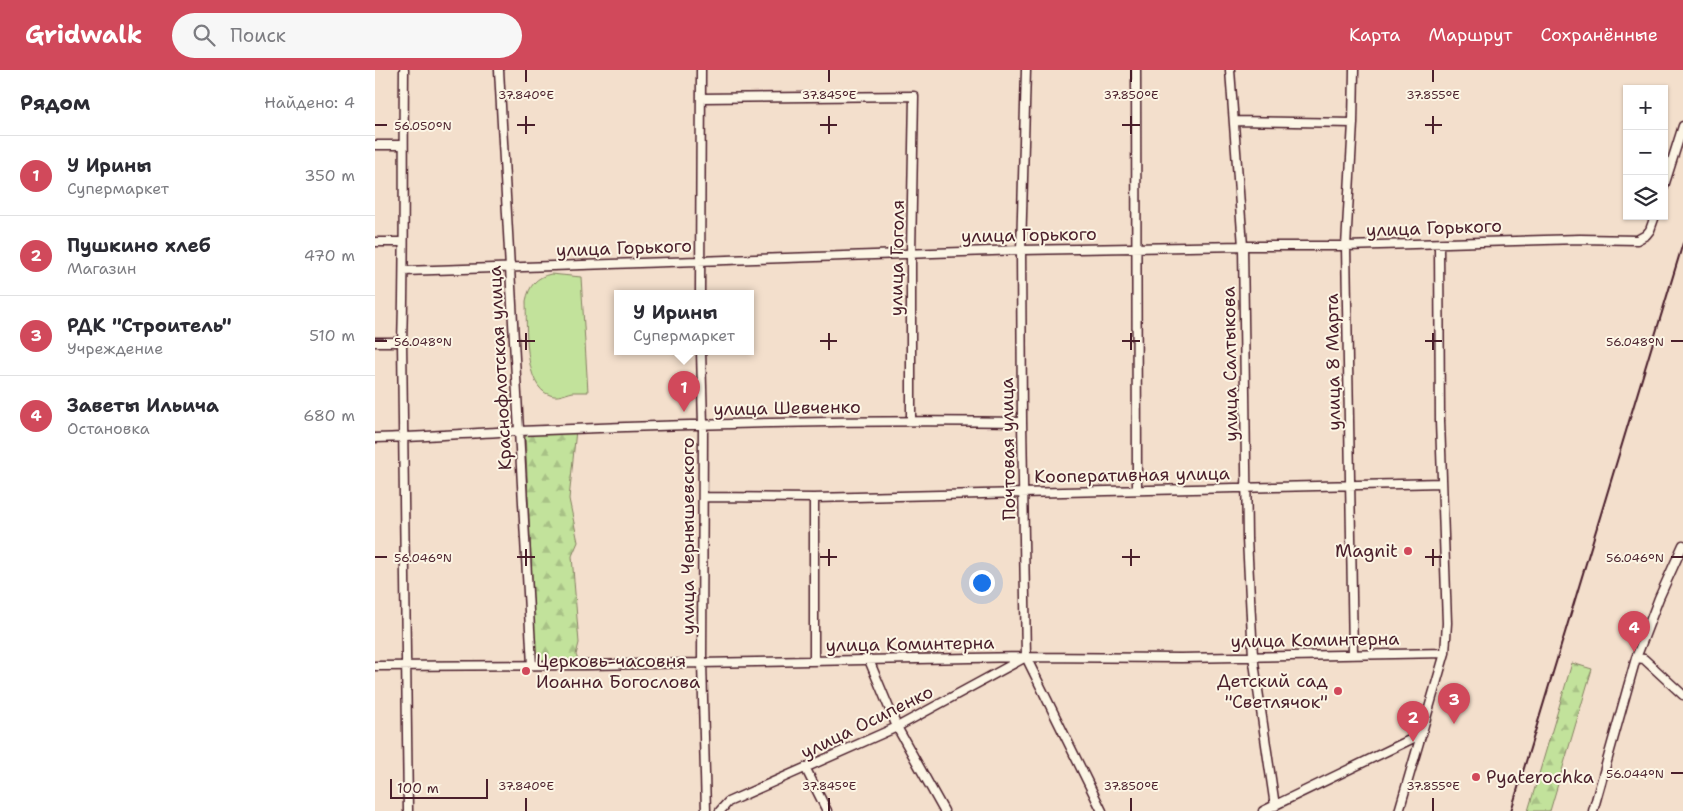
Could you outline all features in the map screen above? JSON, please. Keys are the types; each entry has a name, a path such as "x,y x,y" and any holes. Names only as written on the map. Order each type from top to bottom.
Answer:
{"street":[{"path":"404,70 402,342 408,811"},
{"name":"Краснофлотская улица","path":"499,70 532,665"},
{"path":"700,290 701,70"},
{"name":"Почтовая улица","path":"1026,70 1021,250 1026,657 1102,811"},
{"path":"1136,70 1137,489"},
{"name":"улица Салтыкова","path":"1230,70 1243,246 1247,487 1253,656 1275,806"},
{"name":"улица 8 Марта","path":"1353,654 1346,246 1354,70"},
{"name":"улица Гоголя","path":"701,98 914,96 911,252 911,420"},
{"path":"1235,121 1353,123"},
{"path":"1667,175 1683,126"},
{"path":"375,145 403,145"},
{"name":"улица Горького","path":"404,271 911,252 1346,246 1580,239 1637,240 1646,236 1651,230 1654,220"},
{"path":"375,242 403,242"},
{"path":"1399,811 1445,653 1447,623 1440,421 1439,244"},
{"path":"375,342 402,342"},
{"name":"улица Чернышевского","path":"701,355 703,425 702,662 706,811"},
{"name":"улица Шевченко","path":"375,438 703,425 911,420 1022,422"},
{"name":"Кооперативная улица","path":"703,496 814,498 1442,483"},
{"path":"814,498 815,661"},
{"path":"1593,811 1636,658 1659,598 1683,545"},
{"name":"улица Коминтерна","path":"375,666 1026,657 1181,658 1445,653"},
{"name":"улица Осипенко","path":"720,811 728,802 897,727 1026,657"},
{"path":"1636,658 1644,659 1683,695"},
{"path":"869,660 897,727 944,811"},
{"path":"1263,811 1422,734"},
{"path":"806,769 827,811"}],"green space":[{"path":"551,274 581,277 588,392 573,392 558,396 550,395 541,390 531,368 528,354 526,301 534,283 541,277"},
{"path":"576,430 569,499 578,542 572,556 579,643 576,655 580,664 536,663 525,433"},
{"path":"1572,663 1592,669 1550,811 1528,811"}],"railway":[{"path":"1511,811 1683,243"}],"place":[{"name":"У Ирины","path":"684,412"},
{"name":"Magnit","path":"1408,551"},
{"name":"Заветы Ильича","path":"1634,652"},
{"name":"Церковь-часовня Иоанна Богослова","path":"526,671"},
{"name":"Детский сад \"Светлячок\"","path":"1338,691"},
{"name":"РДК \"Строитель\"","path":"1454,724"},
{"name":"Пушкино хлеб","path":"1413,742"},
{"name":"Pyaterochka","path":"1476,777"}]}
